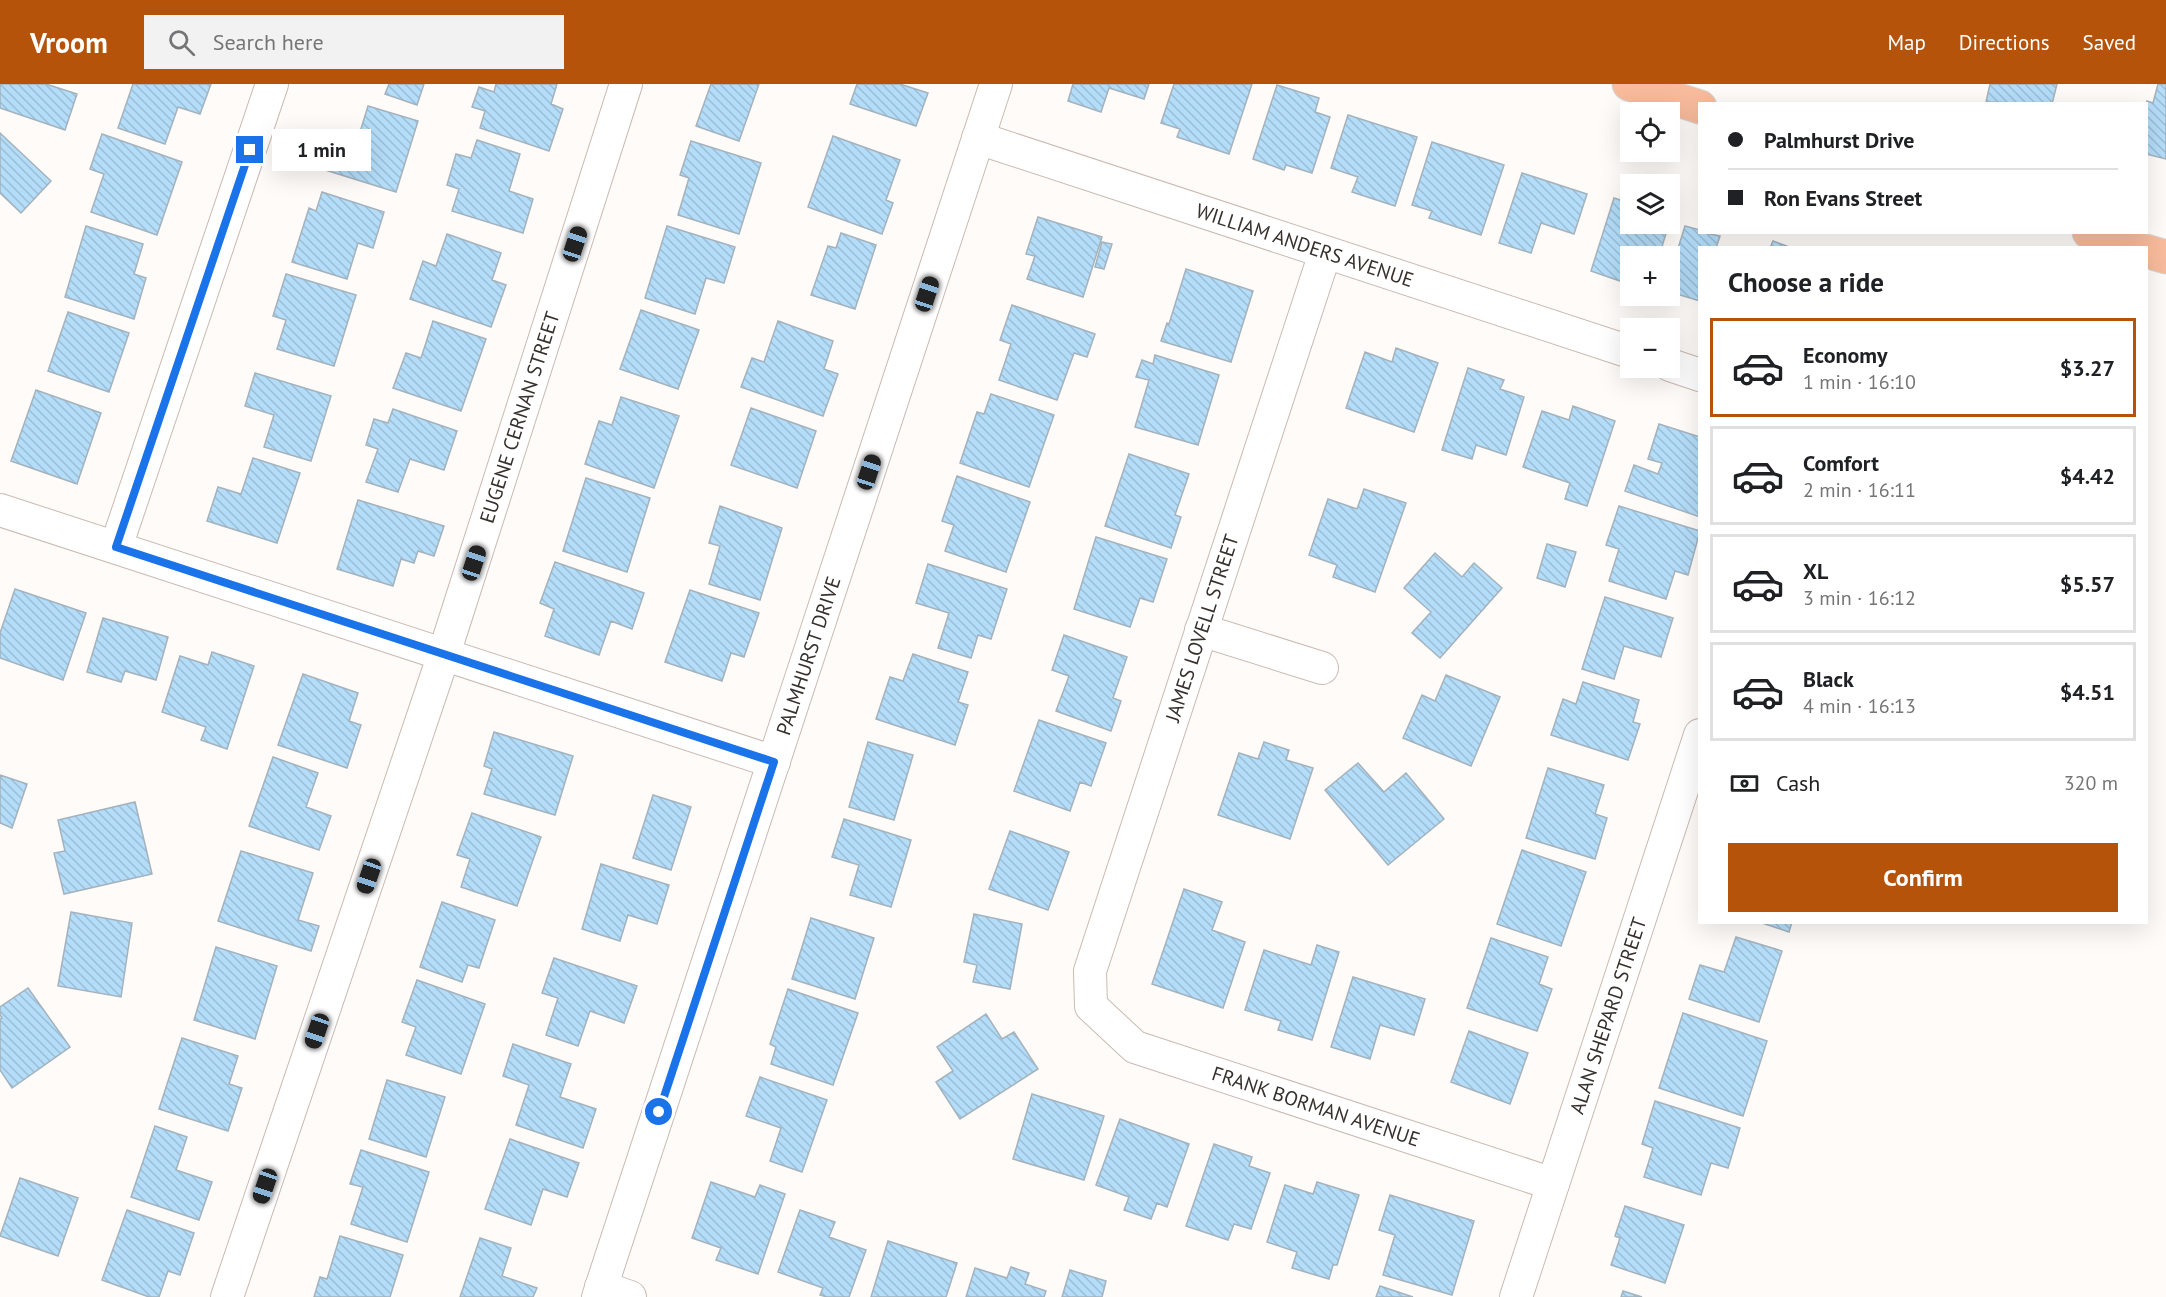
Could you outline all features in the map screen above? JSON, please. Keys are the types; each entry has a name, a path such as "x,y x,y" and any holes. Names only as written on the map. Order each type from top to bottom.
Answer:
{"main road":[{"path":"1629,84 1698,106"},
{"path":"2095,234 2130,246"},
{"path":"2148,252 2166,257"}],"street":[{"path":"116,547 272,84"},
{"name":"EUGENE CERNAN STREET","path":"227,1297 444,654 626,84"},
{"name":"PALMHURST DRIVE","path":"610,1294 774,762 996,84"},
{"name":"WILLIAM ANDERS AVENUE","path":"978,138 1620,349"},
{"name":"JAMES LOVELL STREET","path":"1091,1006 1090,971 1325,253"},
{"path":"1680,368 1698,374"},
{"path":"0,510 774,762"},
{"path":"1202,630 1322,668"},
{"name":"ALAN SHEPARD STREET","path":"1516,1297 1698,741"},
{"name":"FRANK BORMAN AVENUE","path":"1091,1006 1135,1047 1553,1184"}],"building":[{"path":"0,84 46,84 77,94 65,130 0,108"},
{"path":"133,84 211,84 200,114 178,107 165,144 118,128"},
{"path":"389,84 424,84 417,105 385,94"},
{"path":"496,84 557,84 551,104 563,109 549,151 480,128 485,111 472,107 479,87 494,92"},
{"path":"711,84 759,84 739,141 696,126"},
{"path":"857,84 900,84 928,93 916,126 850,104"},
{"path":"1073,84 1149,84 1144,99 1109,88 1101,112 1068,101"},
{"path":"1174,84 1252,84 1229,154 1177,137 1180,129 1161,123"},
{"path":"1990,84 2057,84 2052,102 1986,102"},
{"path":"2158,84 2166,84 2166,159 2148,154 2147,102 2147,101 2153,103"},
{"path":"1277,85 1319,98 1315,112 1330,117 1312,173 1286,165 1284,170 1253,159"},
{"path":"368,106 418,121 396,192 322,169 333,134 357,142"},
{"path":"1348,115 1417,137 1395,206 1352,192 1358,177 1331,168"},
{"path":"0,133 51,181 21,213 0,193"},
{"path":"102,134 182,162 157,235 91,212 104,174 90,169"},
{"path":"833,136 900,160 886,200 893,203 882,234 808,207"},
{"path":"477,140 520,154 509,191 533,199 523,233 452,211 459,189 447,185 456,154 471,158"},
{"path":"691,141 761,163 739,234 678,215 689,178 680,175"},
{"path":"1432,142 1504,165 1481,235 1429,218 1432,211 1412,205"},
{"path":"1522,173 1587,194 1574,234 1541,223 1531,253 1499,243"},
{"path":"322,192 384,212 373,248 358,243 347,279 292,262 309,208 316,211"},
{"path":"1614,198 1620,200 1620,234 1666,234 1662,246 1620,246 1620,281 1591,271"},
{"path":"1038,217 1102,237 1083,297 1027,279 1035,256 1026,254"},
{"path":"86,226 143,244 134,274 146,278 134,319 65,297"},
{"path":"667,226 735,247 724,283 706,278 695,314 645,298"},
{"path":"1685,226 1698,229 1698,234 1720,236 1717,246 1698,246 1698,300 1680,295 1679,246"},
{"path":"841,233 876,245 855,309 811,295 828,246 836,248"},
{"path":"447,234 501,253 492,280 506,285 491,327 410,299 423,261 436,266"},
{"path":"1773,241 1787,246 1771,246"},
{"path":"1102,242 1112,244 1104,269 1095,267"},
{"path":"1186,269 1253,291 1231,362 1161,341 1167,323 1169,324"},
{"path":"286,274 356,295 334,366 277,349 286,320 273,316"},
{"path":"1012,305 1095,334 1087,357 1074,353 1057,400 999,380 1011,344 1000,340"},
{"path":"641,310 699,330 678,389 620,369"},
{"path":"68,312 129,333 109,392 48,371"},
{"path":"433,321 486,339 461,411 393,388 406,353 421,358"},
{"path":"778,321 833,341 824,369 838,374 823,416 741,387 752,358 764,362"},
{"path":"1396,348 1438,363 1414,432 1346,408 1365,352 1392,362"},
{"path":"1155,355 1219,375 1198,445 1135,427 1149,380 1136,377 1142,360 1153,364"},
{"path":"1468,368 1504,380 1500,389 1524,397 1506,455 1476,445 1472,459 1442,450"},
{"path":"255,373 331,396 311,461 264,447 274,415 245,406"},
{"path":"36,390 101,413 77,484 11,461"},
{"path":"991,394 1054,415 1029,487 960,463 977,412 984,414"},
{"path":"621,397 679,416 654,488 585,464 599,421 612,425"},
{"path":"1573,406 1615,421 1587,506 1565,499 1570,483 1523,467 1542,411 1569,420"},
{"path":"751,408 816,431 797,488 731,465"},
{"path":"393,409 457,431 444,470 410,459 398,492 366,482 378,449 366,445 374,419 388,423"},
{"path":"1659,424 1698,436 1698,516 1625,491 1634,465 1658,474 1662,463 1648,459"},
{"path":"1129,454 1189,474 1175,515 1181,517 1171,548 1105,526"},
{"path":"253,458 300,473 277,543 207,521 218,487 241,494"},
{"path":"957,476 1030,502 1006,572 945,551 954,525 942,521"},
{"path":"586,478 650,498 627,572 563,551"},
{"path":"1364,489 1406,503 1375,592 1333,577 1337,565 1309,555 1328,499 1357,509"},
{"path":"358,500 444,526 434,556 418,551 414,563 401,559 393,586 337,569"},
{"path":"720,506 782,528 760,600 709,584 720,546 709,543"},
{"path":"1619,506 1698,530 1688,575 1675,571 1666,599 1609,581 1619,549 1606,545"},
{"path":"1096,537 1167,559 1153,602 1140,598 1130,627 1074,609"},
{"path":"1547,544 1576,552 1565,587 1537,578"},
{"path":"1435,553 1462,577 1474,563 1502,588 1440,658 1412,633 1431,612 1404,588"},
{"path":"555,562 644,593 632,629 611,621 599,655 545,636 554,609 540,603"},
{"path":"928,564 1007,589 991,639 978,635 971,658 938,648 949,613 916,603"},
{"path":"15,589 86,613 63,680 0,658 0,633"},
{"path":"690,590 759,613 744,657 731,653 722,681 665,662"},
{"path":"1605,597 1673,618 1661,657 1624,646 1614,679 1582,669"},
{"path":"103,618 168,637 156,680 125,671 121,682 87,672"},
{"path":"1064,635 1127,657 1113,698 1121,701 1111,731 1056,711 1069,676 1052,670"},
{"path":"212,652 254,666 227,749 201,740 206,727 162,712 180,656 208,665"},
{"path":"913,654 968,672 958,702 968,705 955,745 876,719 890,677 903,681"},
{"path":"303,674 358,693 349,721 361,725 347,768 278,745"},
{"path":"1446,675 1500,697 1471,766 1403,738 1422,695 1435,701"},
{"path":"1583,682 1639,700 1633,722 1640,724 1628,760 1551,735 1563,699 1576,704"},
{"path":"1039,720 1106,743 1091,786 1080,782 1070,811 1014,791"},
{"path":"494,732 573,756 555,815 484,794 492,769 484,766"},
{"path":"868,742 913,755 894,820 849,807"},
{"path":"1264,742 1289,750 1286,760 1313,768 1290,839 1218,815 1239,753 1258,759"},
{"path":"273,757 318,773 306,807 331,816 319,850 249,826"},
{"path":"1358,763 1384,792 1406,773 1444,819 1388,865 1325,790"},
{"path":"1548,768 1604,785 1595,814 1607,818 1595,859 1526,838"},
{"path":"0,775 27,784 12,828 0,823"},
{"path":"653,795 691,807 671,870 633,858"},
{"path":"135,802 152,874 64,894 54,853 65,851 58,820"},
{"path":"472,813 541,837 517,906 461,887 470,859 457,855"},
{"path":"844,819 911,840 891,907 850,895 859,865 832,857"},
{"path":"1010,831 1069,852 1048,910 989,889"},
{"path":"1522,850 1586,872 1561,946 1497,924"},
{"path":"241,851 313,873 298,920 319,926 311,951 218,921"},
{"path":"601,864 669,885 657,924 628,915 620,941 582,929"},
{"path":"1184,889 1222,902 1212,930 1245,942 1223,1008 1152,984"},
{"path":"442,902 495,920 479,968 468,965 462,982 420,967"},
{"path":"71,912 132,923 121,997 58,986"},
{"path":"974,914 1022,924 1010,989 973,982 977,965 964,962"},
{"path":"811,918 874,938 855,999 792,979"},
{"path":"1765,924 1791,924 1789,932"},
{"path":"1736,937 1782,951 1759,1022 1689,999 1700,965 1724,972"},
{"path":"1491,938 1548,957 1539,984 1552,989 1537,1031 1467,1008"},
{"path":"1317,945 1339,952 1312,1040 1278,1030 1281,1021 1245,1010 1264,950 1311,965"},
{"path":"216,947 277,966 255,1039 194,1020"},
{"path":"554,958 637,986 624,1023 590,1011 578,1046 546,1035 558,998 542,993"},
{"path":"1353,977 1425,999 1414,1035 1380,1025 1370,1059 1331,1047"},
{"path":"417,980 485,1004 461,1074 406,1055 416,1027 402,1022"},
{"path":"28,988 70,1047 12,1088 0,1070 0,1019 2,1018 0,1007"},
{"path":"788,989 858,1013 833,1085 771,1064 776,1047 770,1044"},
{"path":"1683,1013 1767,1041 1743,1116 1659,1088"},
{"path":"986,1014 1002,1039 1014,1032 1038,1069 960,1119 936,1082 953,1071 937,1047"},
{"path":"1469,1031 1528,1053 1510,1104 1451,1082"},
{"path":"182,1038 238,1056 229,1084 242,1088 228,1131 159,1109"},
{"path":"513,1044 571,1064 560,1097 596,1109 583,1148 516,1125 529,1085 503,1076"},
{"path":"760,1077 827,1100 802,1172 770,1161 781,1128 746,1116"},
{"path":"387,1080 445,1097 426,1157 369,1139"},
{"path":"1032,1094 1104,1116 1084,1180 1013,1159"},
{"path":"1655,1101 1740,1128 1728,1168 1711,1163 1701,1195 1644,1177 1653,1148 1642,1144"},
{"path":"1120,1119 1189,1144 1167,1207 1157,1203 1151,1219 1124,1210 1129,1197 1096,1185"},
{"path":"155,1126 187,1137 176,1170 212,1182 199,1220 131,1197"},
{"path":"510,1139 579,1163 567,1197 543,1189 531,1225 485,1209"},
{"path":"1214,1144 1252,1157 1249,1166 1270,1173 1251,1229 1234,1224 1228,1240 1186,1226"},
{"path":"361,1150 429,1172 407,1242 351,1224 363,1187 350,1184"},
{"path":"20,1178 78,1198 58,1256 0,1236"},
{"path":"711,1182 755,1197 760,1185 785,1194 758,1274 716,1260 721,1248 692,1238"},
{"path":"1317,1182 1359,1195 1337,1265 1333,1265 1329,1279 1292,1268 1297,1252 1267,1242 1285,1185 1313,1194"},
{"path":"1390,1195 1474,1221 1452,1295 1383,1275 1395,1235 1379,1230"},
{"path":"1625,1206 1684,1225 1665,1283 1611,1265 1620,1238 1615,1236"},
{"path":"127,1210 194,1233 180,1275 168,1271 159,1297 149,1297 102,1280"},
{"path":"800,1210 835,1222 829,1237 866,1250 849,1297 820,1295 823,1288 778,1272"},
{"path":"340,1236 403,1255 390,1297 314,1297 320,1277 327,1279"},
{"path":"480,1238 511,1248 502,1276 537,1288 533,1297 460,1297"},
{"path":"888,1241 957,1263 946,1297 871,1297"},
{"path":"1011,1267 1029,1273 1025,1284 1046,1291 1044,1297 966,1297 975,1268 1007,1278"},
{"path":"1070,1270 1106,1281 1102,1297 1062,1297"},
{"path":"1380,1286 1413,1297 1376,1297"},
{"path":"1623,1291 1642,1297 1621,1297"}],"route":[{"path":"250,150 116,547 774,762 659,1112"}]}
